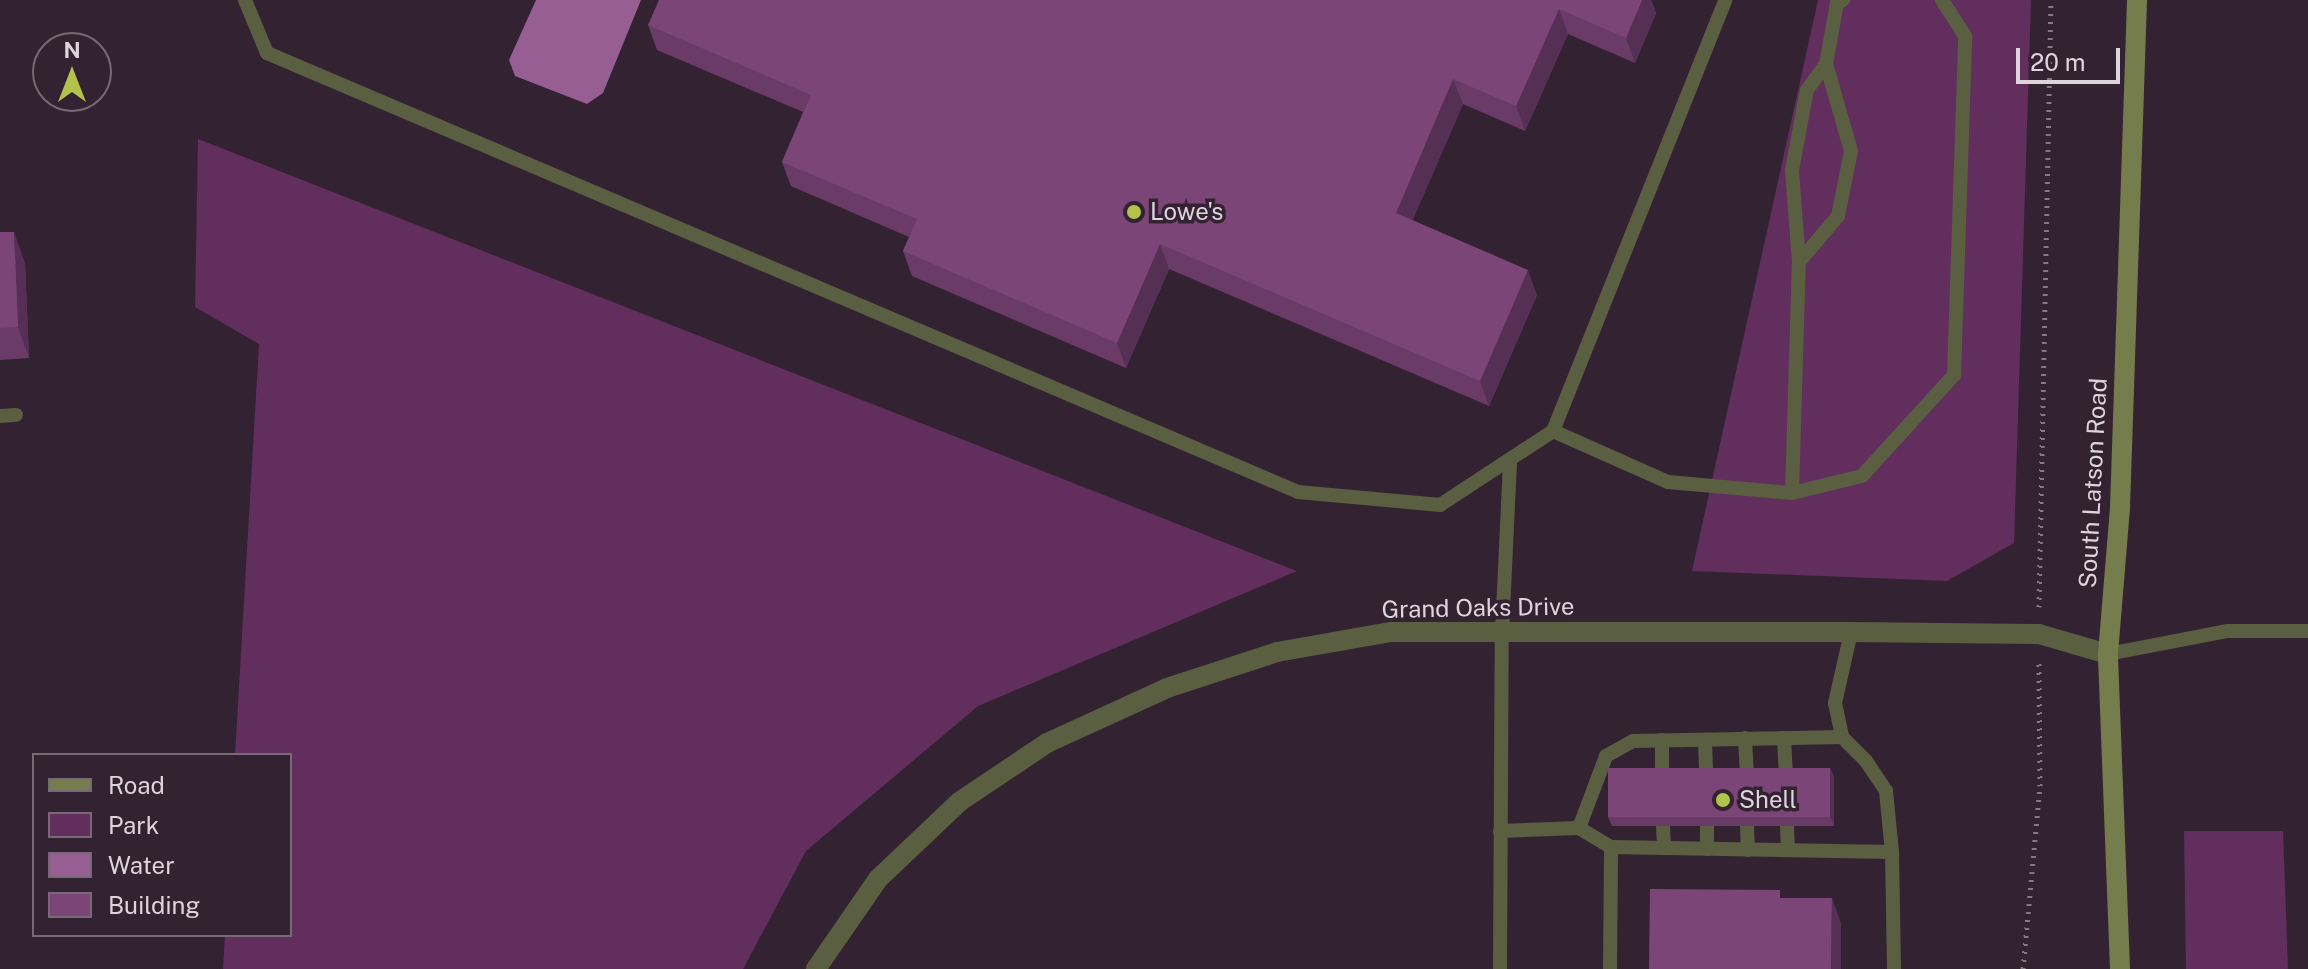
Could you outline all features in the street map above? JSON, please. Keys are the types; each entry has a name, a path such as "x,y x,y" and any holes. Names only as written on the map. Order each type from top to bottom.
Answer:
{"main road":[{"name":"South Latson Road","path":"2120,969 2108,654 2120,508 2137,0"}],"street":[{"name":"Grand Oaks Drive","path":"816,969 878,879 959,802 1047,743 1167,688 1277,652 1391,632 1851,632 2039,634 2108,654"}],"lane":[{"path":"245,0 267,53 1298,492 1440,505 1553,431 1725,0"},
{"path":"1792,493 1799,262 1792,170 1807,90 1826,64 1837,3 1843,0"},
{"path":"1553,431 1668,482 1792,493 1862,476 1954,375 1965,36 1942,0"},
{"path":"1799,262 1838,216 1851,151 1826,64"},
{"path":"0,416 16,415"},
{"path":"1500,969 1502,632 1510,460"},
{"path":"2108,654 2228,631 2308,631"},
{"path":"1851,632 1835,703 1842,737 1886,791 1892,852 1894,969"},
{"path":"1579,828 1606,756 1633,741 1842,737"},
{"path":"1745,738 1747,777"},
{"path":"1784,738 1786,777"},
{"path":"1662,740 1662,777"},
{"path":"1705,740 1706,777"},
{"path":"1663,826 1664,848"},
{"path":"1707,826 1707,849"},
{"path":"1747,826 1748,850"},
{"path":"1787,826 1788,850"},
{"path":"1500,831 1579,828 1611,847 1892,852"},
{"path":"1610,969 1611,847"}],"path":[{"path":"2023,969 2040,786 2039,634 2051,0"}],"green space":[{"path":"1818,0 2031,0 2014,543 1947,581 1692,571"},
{"path":"198,139 1297,571 978,706 806,851 743,969 223,969 225,937 292,937 292,753 235,753 259,344 195,307"},
{"path":"2184,831 2283,831 2288,969 2186,969"}],"water":[{"path":"536,0 641,0 603,93 587,104 515,76 509,60"}],"building":[{"name":"Lowe's","path":"659,0 1642,0 1626,38 1559,9 1516,106 1453,79 1396,213 1528,270 1480,381 1160,244 1117,343 903,251 917,219 782,162 811,95 648,25"},
{"path":"0,232 14,232 18,327 0,328"},
{"path":"1608,768 1830,768 1830,817 1608,817"},
{"path":"1650,889 1780,890 1780,898 1832,898 1831,969 1649,969"}],"place":[{"name":"Lowe's","path":"1134,212"},
{"name":"Shell","path":"1723,800"}]}
